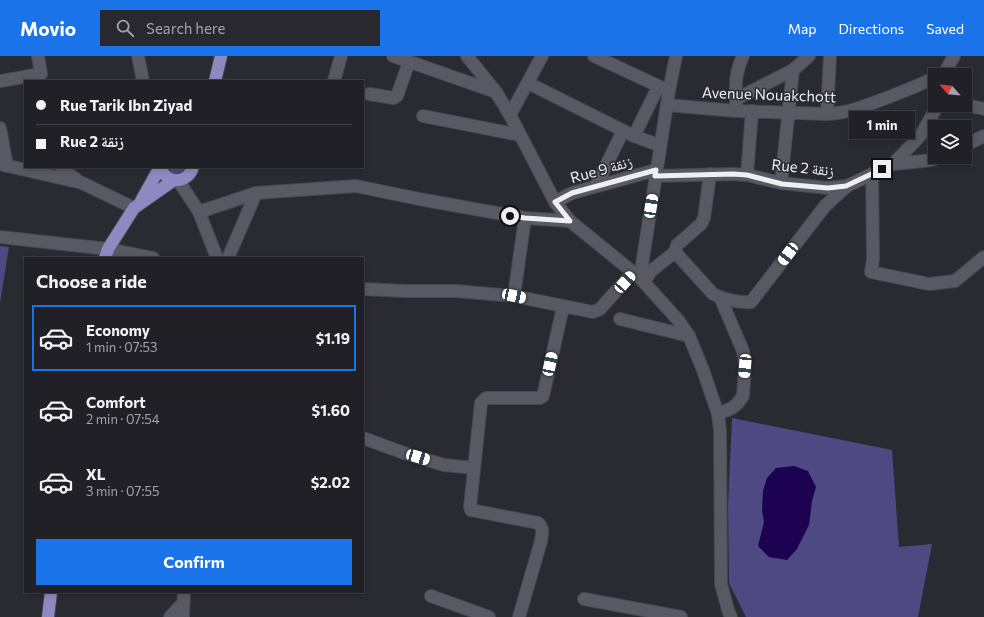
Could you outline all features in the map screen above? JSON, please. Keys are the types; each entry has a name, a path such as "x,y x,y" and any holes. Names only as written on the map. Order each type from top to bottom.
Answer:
{"main road":[{"path":"215,80 221,56"},
{"path":"106,253 159,168"},
{"path":"161,168 165,176 176,180"},
{"path":"136,207 176,180 185,178 191,171"},
{"path":"48,617 51,593"}],"street":[{"path":"0,81 42,77 38,56"},
{"path":"138,56 143,80"},
{"path":"334,80 341,56"},
{"path":"393,56 413,59 425,68 496,92"},
{"path":"467,56 496,92 510,115 555,202 570,221 637,276 678,320 689,336 703,370 718,414 720,430 721,584 731,617"},
{"path":"510,115 542,56"},
{"path":"594,56 663,89 667,104 644,252 637,276"},
{"path":"634,136 663,89 676,56"},
{"path":"743,56 736,71 735,77 736,105 793,70 809,56"},
{"path":"827,114 830,56"},
{"name":"Avenue Nouakchott","path":"946,68 954,56"},
{"path":"369,94 394,98 397,96 413,59"},
{"path":"782,184 793,70"},
{"name":"Avenue Nouakchott","path":"667,104 736,105 752,111 827,114 852,111 928,82"},
{"path":"528,83 623,131 660,145"},
{"path":"972,106 984,109"},
{"path":"747,175 752,111"},
{"name":"Rue 2 زنقة","path":"656,173 747,175 782,184 828,188 846,186 893,164 921,135 934,112"},
{"path":"423,116 520,135"},
{"path":"0,128 3,165 82,183"},
{"path":"596,186 623,131"},
{"path":"893,164 928,160"},
{"path":"62,168 82,183 136,207"},
{"path":"191,171 196,208"},
{"name":"Rue 9 زنقة","path":"555,202 572,193 596,186 656,173"},
{"path":"364,289 456,292 514,296 588,312 596,312 637,276 651,271 675,252 677,245 701,224 704,218 710,174"},
{"path":"872,174 873,259 871,272 929,284 948,282 955,281 984,257"},
{"path":"176,180 196,208 217,257"},
{"path":"196,208 256,193 356,186 525,218 570,221"},
{"path":"675,252 709,291 720,297 746,303 751,302 825,206 846,186"},
{"path":"228,257 256,193"},
{"path":"514,296 525,218"},
{"path":"0,237 106,253 144,257"},
{"path":"718,414 732,408 743,396 745,366 743,351 720,297"},
{"path":"519,617 543,530 538,523 474,512 471,510 481,403 486,398 540,398 543,396 563,307"},
{"path":"620,319 689,336"},
{"path":"364,438 404,453 444,465 474,468"},
{"path":"431,596 489,617"},
{"path":"170,617 184,597"},
{"path":"183,617 184,597"},
{"path":"584,599 681,617"}],"shaded area":[{"path":"167,168 186,168 184,171 175,174"},
{"path":"0,246 9,247 0,303"},
{"path":"732,418 892,450 899,547 932,544 918,617 746,617 729,583 728,506"},
{"path":"794,466 808,471 816,487 812,501 809,525 797,549 787,560 769,557 758,546 764,522 762,510 763,491 767,478 776,468"}],"route":[{"path":"510,216 570,221 555,202 563,197 596,186 656,170 655,176 681,174 733,174 747,175 782,184 828,188 846,186 882,169"}]}
